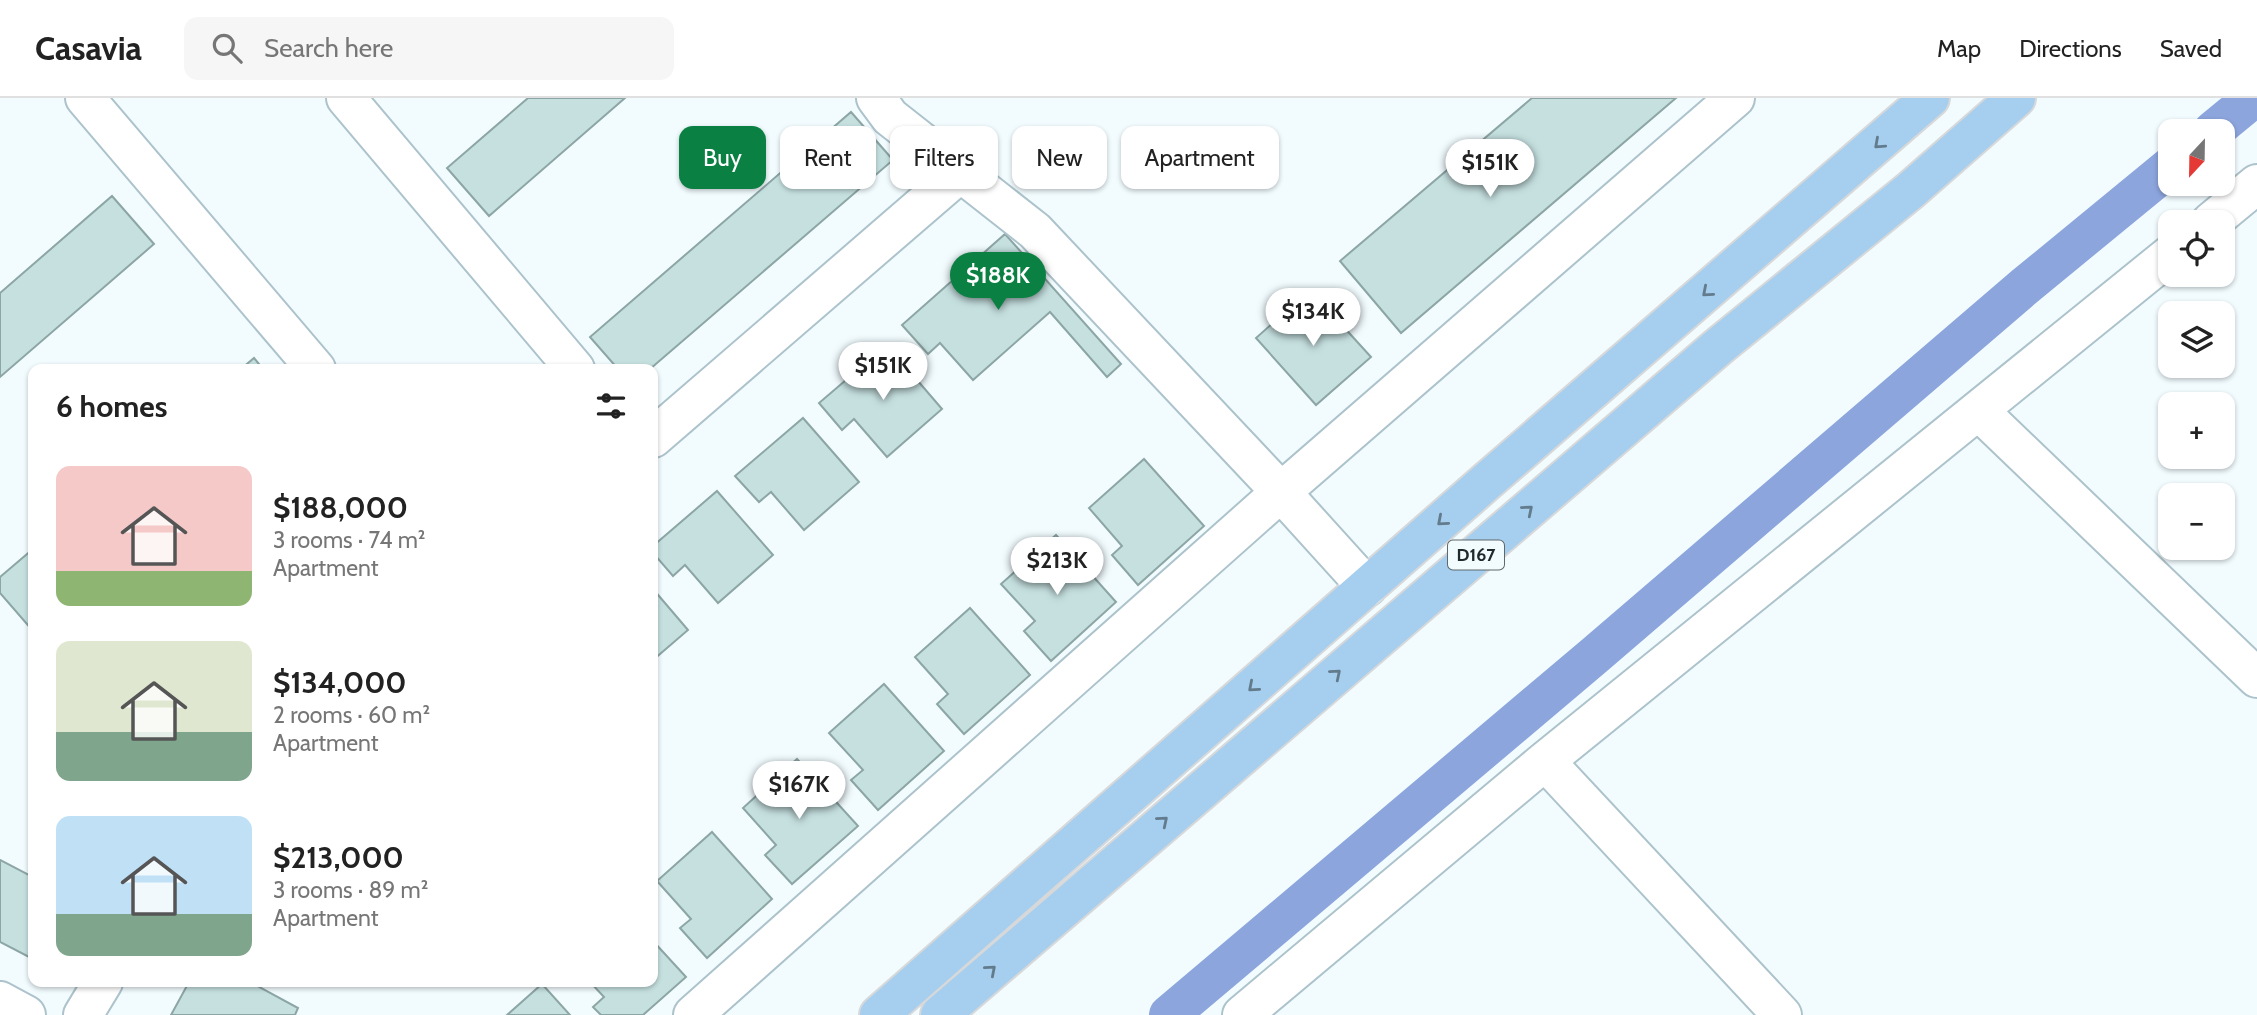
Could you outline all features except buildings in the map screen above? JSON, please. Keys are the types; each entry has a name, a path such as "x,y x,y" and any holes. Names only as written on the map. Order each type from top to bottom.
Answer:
{"main road":[{"name":"D167","path":"879,1015 1930,98"},
{"name":"D167","path":"940,1015 1718,347 1912,190 2016,98"}],"street":[{"path":"85,98 312,364"},
{"path":"345,98 571,364"},
{"path":"876,98 890,117 902,126"},
{"path":"693,1015 1281,492 1735,98"},
{"path":"2226,210 2257,184"},
{"path":"658,434 941,189"},
{"path":"982,189 1035,231 1367,587"},
{"path":"1242,1015 1545,761 2158,266"},
{"path":"1979,411 2257,678"},
{"path":"1545,761 1782,1015"},
{"path":"83,1015 100,987"},
{"path":"0,1001 26,1015"}],"waterway":[{"path":"2228,119 2253,98"},
{"path":"1169,1015 1595,655 2025,286 2158,177"}]}
